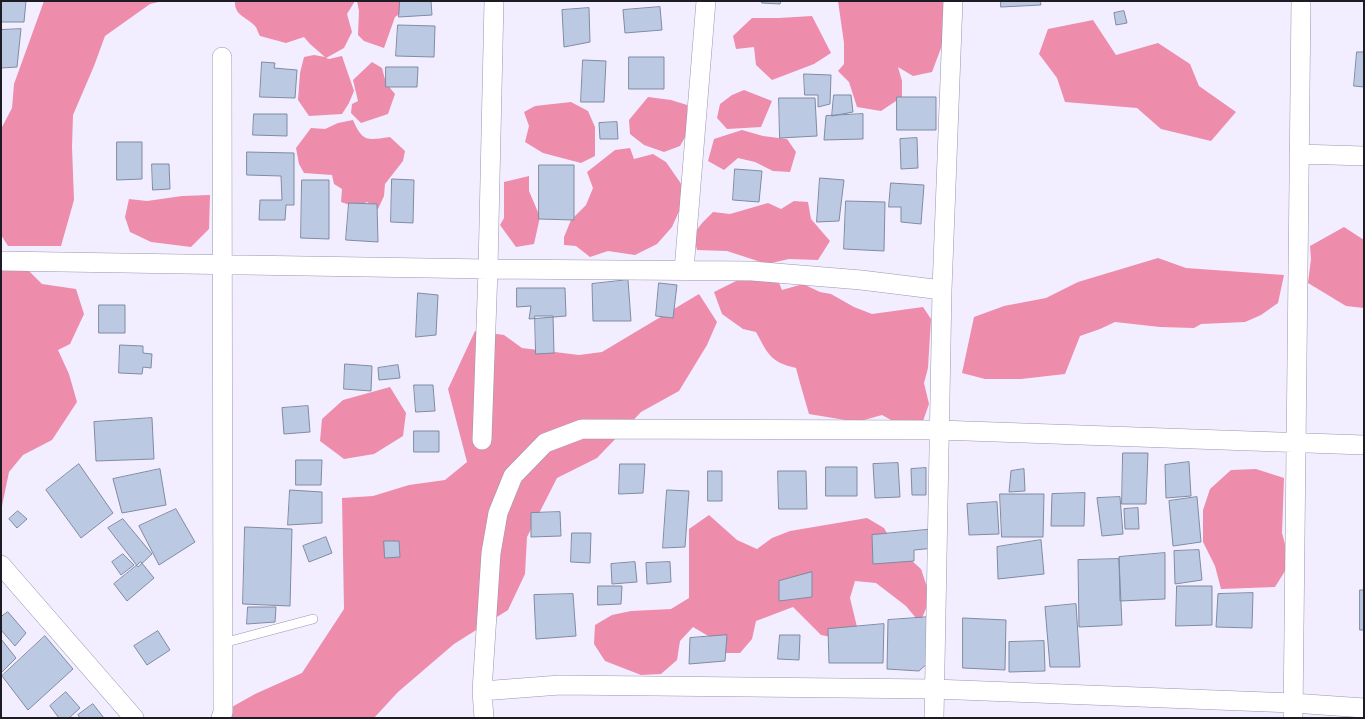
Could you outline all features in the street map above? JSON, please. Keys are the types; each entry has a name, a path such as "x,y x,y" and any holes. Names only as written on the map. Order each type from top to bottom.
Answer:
{"street":[{"path":"482,440 488,269 494,1"},
{"path":"684,270 706,1"},
{"path":"934,718 942,290 953,1"},
{"path":"1293,710 1301,1"},
{"path":"221,718 223,712 222,57"},
{"path":"1299,154 1364,156"},
{"path":"1,261 488,269 752,271 861,280 942,290"},
{"path":"484,718 482,691 491,553 498,513 513,476 545,443 582,429 940,430 1364,445"},
{"path":"1,565 134,718"},
{"path":"482,691 560,685 934,689 1293,710 1364,708"}],"lane":[{"path":"223,644 313,619"}],"shaded area":[{"path":"44,1 163,1 150,4 105,36 73,115 72,147 74,200 61,246 8,246 1,235 1,129 12,108 14,84"},
{"path":"235,1 355,1 347,14 352,32 344,48 326,58 329,59 342,56 354,91 342,114 309,116 298,100 300,73 304,57 314,55 325,57 304,37 286,43 260,36 255,26 238,13 235,6"},
{"path":"357,1 402,1 404,11 395,17 384,48 364,41 358,35 359,11"},
{"path":"838,1 946,1 944,40 932,72 913,76 898,67 902,81 902,97 881,111 857,107 849,82 838,71 844,64 844,43"},
{"path":"812,16 831,53 814,64 772,80 756,65 754,47 736,49 733,36 752,18"},
{"path":"1093,20 1116,55 1158,43 1190,64 1199,86 1236,112 1211,141 1161,129 1137,108 1065,102 1057,78 1039,54 1048,29"},
{"path":"372,62 382,68 386,83 395,94 388,114 361,123 351,113 352,104 358,101 353,80"},
{"path":"744,90 772,101 761,127 727,129 717,118 720,104 732,95"},
{"path":"648,97 671,100 687,105 688,132 680,146 664,152 644,145 630,134 629,120"},
{"path":"571,102 588,111 595,127 595,156 581,163 543,153 525,142 529,126 524,112 535,106"},
{"path":"353,120 363,136 371,139 390,137 405,151 403,161 385,184 384,196 378,209 367,202 356,207 341,202 342,189 334,184 332,175 304,173 299,164 296,148 311,128 325,129 338,123"},
{"path":"742,130 763,136 787,139 796,152 790,172 773,171 755,162 738,158 724,170 708,161 714,139"},
{"path":"630,148 634,159 653,154 666,162 684,188 680,209 672,227 657,244 635,255 608,251 590,257 576,246 564,245 564,237 571,220 586,205 593,188 587,172 615,150"},
{"path":"529,176 529,191 540,217 534,244 516,247 500,225 504,218 504,182"},
{"path":"210,195 209,229 191,247 151,242 130,232 125,217 129,199 147,201 182,196"},
{"path":"794,201 808,202 811,219 830,241 818,260 789,259 767,264 727,251 697,250 693,235 713,212 730,214 768,203 781,209"},
{"path":"1344,227 1364,240 1364,308 1346,306 1308,283 1311,259 1310,246"},
{"path":"1158,258 1186,268 1284,275 1278,303 1261,315 1245,322 1201,324 1194,328 1160,327 1115,322 1080,336 1065,374 1021,379 985,379 962,373 974,317 1004,306 1046,298 1078,282"},
{"path":"1,266 27,269 42,284 76,289 84,314 70,344 58,350 69,374 77,402 52,440 23,455 9,472 1,507"},
{"path":"760,278 779,283 782,290 803,284 820,292 831,294 854,307 872,314 923,307 931,319 928,368 924,383 929,404 923,421 909,430 882,415 857,422 809,414 796,368 787,366 775,360 767,351 756,332 743,329 722,314 714,292 738,280"},
{"path":"699,294 717,322 707,345 679,391 641,412 597,458 557,478 527,537 525,574 508,610 454,644 398,692 374,718 224,718 223,712 255,694 302,673 344,609 342,498 373,496 409,485 445,480 467,462 448,389 475,331 504,335 522,348 579,355 602,352"},
{"path":"390,387 406,413 403,436 374,454 344,459 320,441 322,419 343,400"},
{"path":"1256,469 1284,478 1282,533 1290,563 1275,587 1221,589 1215,566 1203,542 1203,510 1210,489 1231,470"},
{"path":"709,515 737,540 757,549 772,538 790,531 867,518 884,528 893,544 921,569 927,587 927,606 920,623 906,606 876,583 855,581 850,598 859,635 841,639 821,635 793,607 756,621 752,639 740,653 722,653 710,637 693,627 680,641 677,660 661,674 641,675 605,661 594,644 595,625 612,615 631,611 671,609 689,598 689,529"}],"building":[{"path":"1,1 26,1 24,22 1,22"},
{"path":"400,1 431,1 432,15 399,17"},
{"path":"762,1 781,1 780,4 762,3"},
{"path":"1001,1 1040,1 1041,5 1001,7"},
{"path":"660,7 662,30 625,33 623,10"},
{"path":"589,8 590,42 564,47 562,10"},
{"path":"1124,11 1127,23 1116,25 1114,13"},
{"path":"398,25 435,26 434,57 396,56"},
{"path":"21,29 17,67 1,68 1,30"},
{"path":"1357,52 1364,52 1364,87 1354,86"},
{"path":"629,57 664,57 664,89 629,89"},
{"path":"583,60 606,61 604,102 581,102"},
{"path":"262,62 275,63 274,68 297,70 295,98 260,97"},
{"path":"386,67 418,67 417,87 386,87"},
{"path":"804,74 831,75 830,104 818,107 818,95 805,95"},
{"path":"834,95 851,95 853,112 832,116"},
{"path":"897,97 936,97 936,130 897,130"},
{"path":"779,98 815,98 817,136 780,138"},
{"path":"254,114 287,114 287,136 253,135"},
{"path":"863,114 863,139 824,140 826,116"},
{"path":"617,122 618,139 600,139 599,123"},
{"path":"917,138 918,168 901,169 900,139"},
{"path":"117,142 142,142 142,179 117,180"},
{"path":"247,152 294,153 294,205 286,205 285,220 259,220 260,200 282,200 281,176 247,175"},
{"path":"152,164 169,164 170,189 153,190"},
{"path":"539,165 574,165 574,220 539,219"},
{"path":"735,169 762,171 759,202 733,200"},
{"path":"820,178 844,180 839,221 817,222"},
{"path":"392,179 414,180 413,223 391,222"},
{"path":"302,180 329,180 329,239 301,238"},
{"path":"891,183 924,185 921,224 901,222 901,207 889,207"},
{"path":"846,201 885,202 884,251 844,249"},
{"path":"349,203 377,204 378,242 346,240"},
{"path":"628,280 631,321 593,321 592,284"},
{"path":"659,283 677,285 673,318 656,316"},
{"path":"517,288 565,288 566,316 529,319 531,306 517,307"},
{"path":"418,293 438,295 436,335 416,337"},
{"path":"99,305 125,305 125,333 99,333"},
{"path":"535,316 553,316 554,353 536,354"},
{"path":"120,345 143,346 143,353 152,354 151,368 143,367 142,374 119,373"},
{"path":"345,364 372,366 371,391 344,389"},
{"path":"398,365 400,378 379,380 378,368"},
{"path":"414,385 433,385 435,411 416,412"},
{"path":"308,406 310,432 284,434 282,408"},
{"path":"152,418 154,459 96,461 94,422"},
{"path":"414,431 439,431 439,452 414,452"},
{"path":"1123,453 1148,453 1146,504 1122,504"},
{"path":"296,460 322,460 321,485 296,485"},
{"path":"1189,462 1191,496 1166,498 1165,465"},
{"path":"898,463 900,497 875,498 873,464"},
{"path":"79,464 113,513 81,538 46,490"},
{"path":"620,464 645,464 643,493 619,494"},
{"path":"826,467 857,467 857,496 826,496"},
{"path":"926,468 926,495 912,495 911,469"},
{"path":"160,469 166,505 122,513 113,479"},
{"path":"1024,469 1025,491 1009,492 1011,471"},
{"path":"708,471 722,471 722,501 708,501"},
{"path":"778,471 806,471 807,509 779,509"},
{"path":"290,490 322,492 322,523 288,525"},
{"path":"667,490 689,491 685,547 663,548"},
{"path":"1085,493 1084,526 1051,526 1052,494"},
{"path":"1000,494 1044,494 1043,537 1002,537"},
{"path":"1120,497 1123,534 1102,536 1097,498"},
{"path":"1197,497 1201,542 1173,546 1169,501"},
{"path":"997,502 999,534 969,535 967,504"},
{"path":"1138,508 1139,529 1125,529 1124,509"},
{"path":"176,509 195,542 159,565 139,526"},
{"path":"18,511 27,519 17,528 9,519"},
{"path":"560,512 561,536 531,537 531,513"},
{"path":"123,519 152,554 138,567 108,528"},
{"path":"245,527 292,529 290,606 243,604"},
{"path":"936,529 935,548 914,550 914,561 873,564 872,535"},
{"path":"572,533 591,533 590,563 571,562"},
{"path":"326,537 332,553 309,562 303,546"},
{"path":"1041,540 1044,574 998,579 997,547"},
{"path":"384,541 399,541 400,557 385,558"},
{"path":"1199,550 1202,580 1175,584 1174,551"},
{"path":"1165,553 1165,599 1120,601 1119,557"},
{"path":"123,554 134,565 121,575 112,562"},
{"path":"1119,559 1122,625 1079,627 1078,560"},
{"path":"141,562 154,578 127,601 114,584"},
{"path":"635,562 637,582 612,584 611,564"},
{"path":"670,562 671,582 647,584 646,563"},
{"path":"812,572 812,597 779,601 779,581"},
{"path":"598,586 622,586 621,604 598,605"},
{"path":"1177,586 1212,586 1212,625 1176,626"},
{"path":"1360,590 1364,590 1364,630 1360,630"},
{"path":"1253,593 1252,628 1216,627 1218,594"},
{"path":"573,594 576,636 536,639 534,595"},
{"path":"1076,604 1080,667 1050,667 1045,607"},
{"path":"248,607 276,607 275,622 247,624"},
{"path":"8,612 26,633 15,646 1,630 1,617"},
{"path":"930,617 930,661 919,671 887,669 888,620"},
{"path":"963,618 1006,620 1005,670 963,668"},
{"path":"884,624 883,663 829,663 828,629"},
{"path":"158,631 170,650 147,665 134,646"},
{"path":"727,635 725,661 689,664 690,638"},
{"path":"780,635 800,635 799,660 778,659"},
{"path":"45,636 73,669 28,710 2,676"},
{"path":"1,639 16,658 1,673"},
{"path":"1044,641 1045,671 1009,672 1009,642"},
{"path":"66,692 80,708 69,718 59,718 50,706"},
{"path":"93,704 104,718 80,718 78,715"}]}
